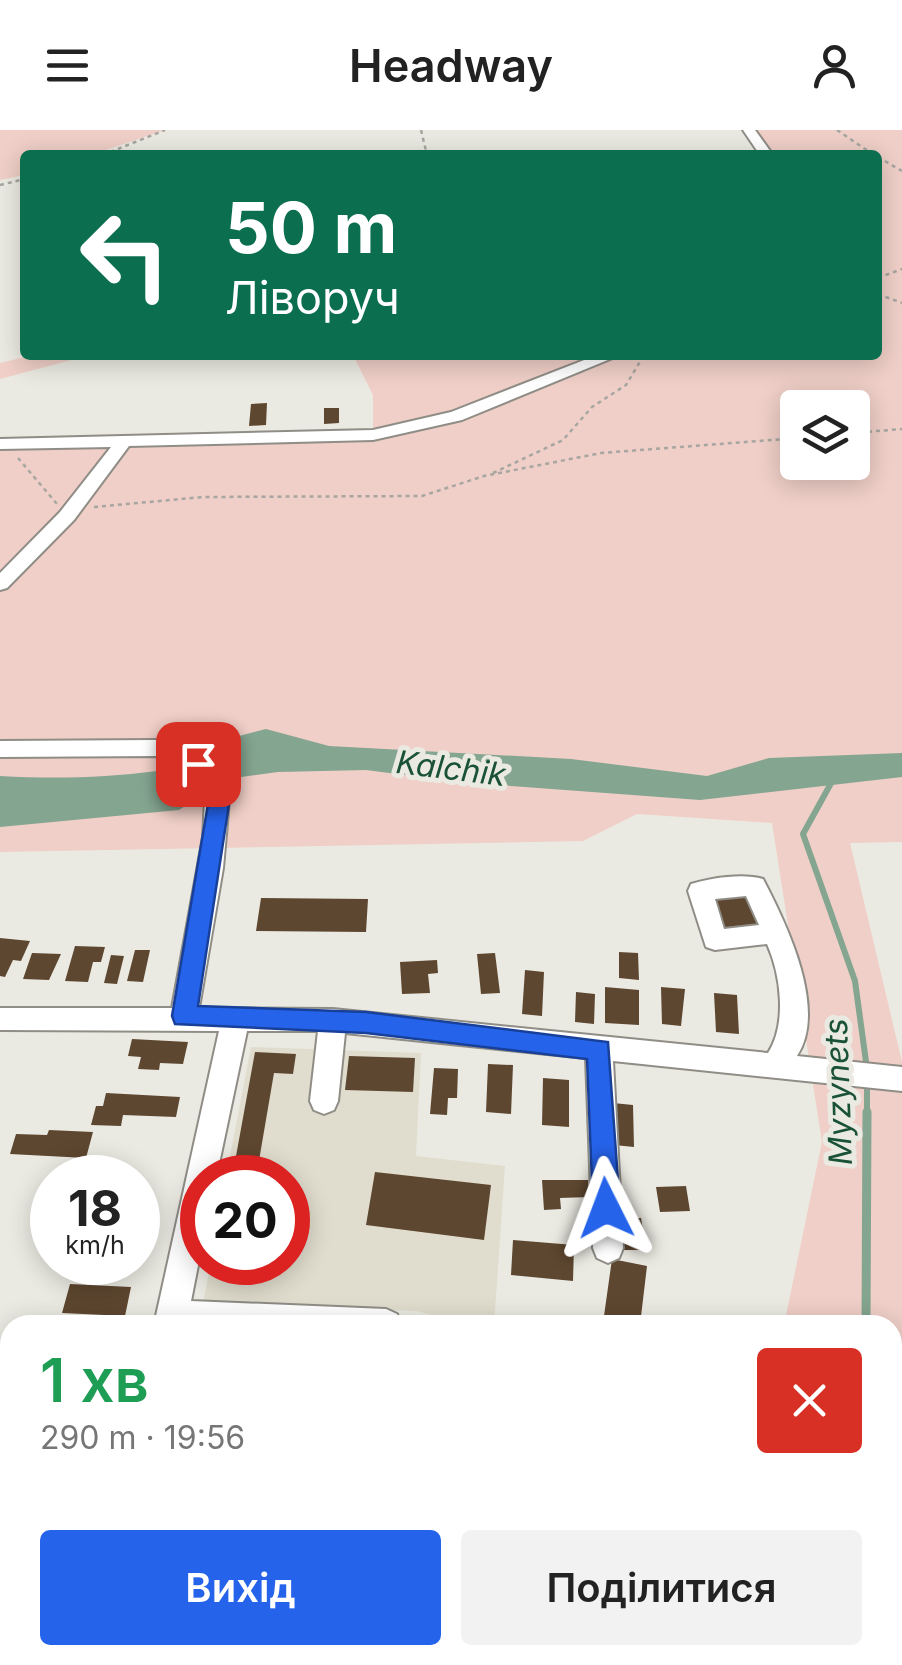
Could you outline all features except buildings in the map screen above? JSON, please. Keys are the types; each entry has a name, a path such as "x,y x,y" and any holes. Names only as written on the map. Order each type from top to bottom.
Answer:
{"street":[{"path":"5,449 101,440 122,444 373,436 456,416 599,360"},
{"path":"0,584 67,516 122,444"},
{"path":"0,749 156,748 198,764 219,804 184,1016"},
{"path":"773,1068 792,1040 792,968 776,933"},
{"path":"0,1019 184,1016 333,1020 902,1079"},
{"path":"172,1315 236,1017"},
{"path":"324,1100 333,1020"},
{"path":"599,1050 608,1248"}],"path":[{"path":"116,150 166,130"},
{"path":"837,130 867,150"},
{"path":"634,360 639,366"},
{"path":"5,449 21,459 67,516 93,506 203,497 422,496 445,492 563,440 592,407 626,385 642,360"},
{"path":"870,432 902,429"},
{"path":"484,476 618,451 780,439"}],"shaded area":[{"path":"0,130 165,130 106,150 20,150 20,176 0,180"},
{"path":"749,130 902,130 902,842 850,843 902,1062 902,1315 786,1315 822,1142 772,823 637,814 583,841 0,852 0,444 373,435 373,395 356,360 882,360 882,150 763,150"},
{"path":"20,358 71,360 0,379 0,363"},
{"path":"251,1047 421,1053 416,1156 505,1166 495,1315 203,1303 207,1285 310,1285 310,1155 230,1155"}],"water":[{"name":"Kalchik","path":"266,729 329,746 571,759 707,776 769,758 902,753 902,777 700,800 459,782 366,770 278,772 226,779 179,810 0,827 0,776 59,778 211,767 219,765 239,736"}],"waterway":[{"name":"Myzynets","path":"835,776 803,834 855,981 867,1069"},
{"name":"Myzynets","path":"867,1081 867,1112"},
{"name":"Myzynets","path":"866,1315 867,1112"}],"route":[{"path":"198,764 219,804 184,1016 333,1020 599,1050 606,1208"}]}
